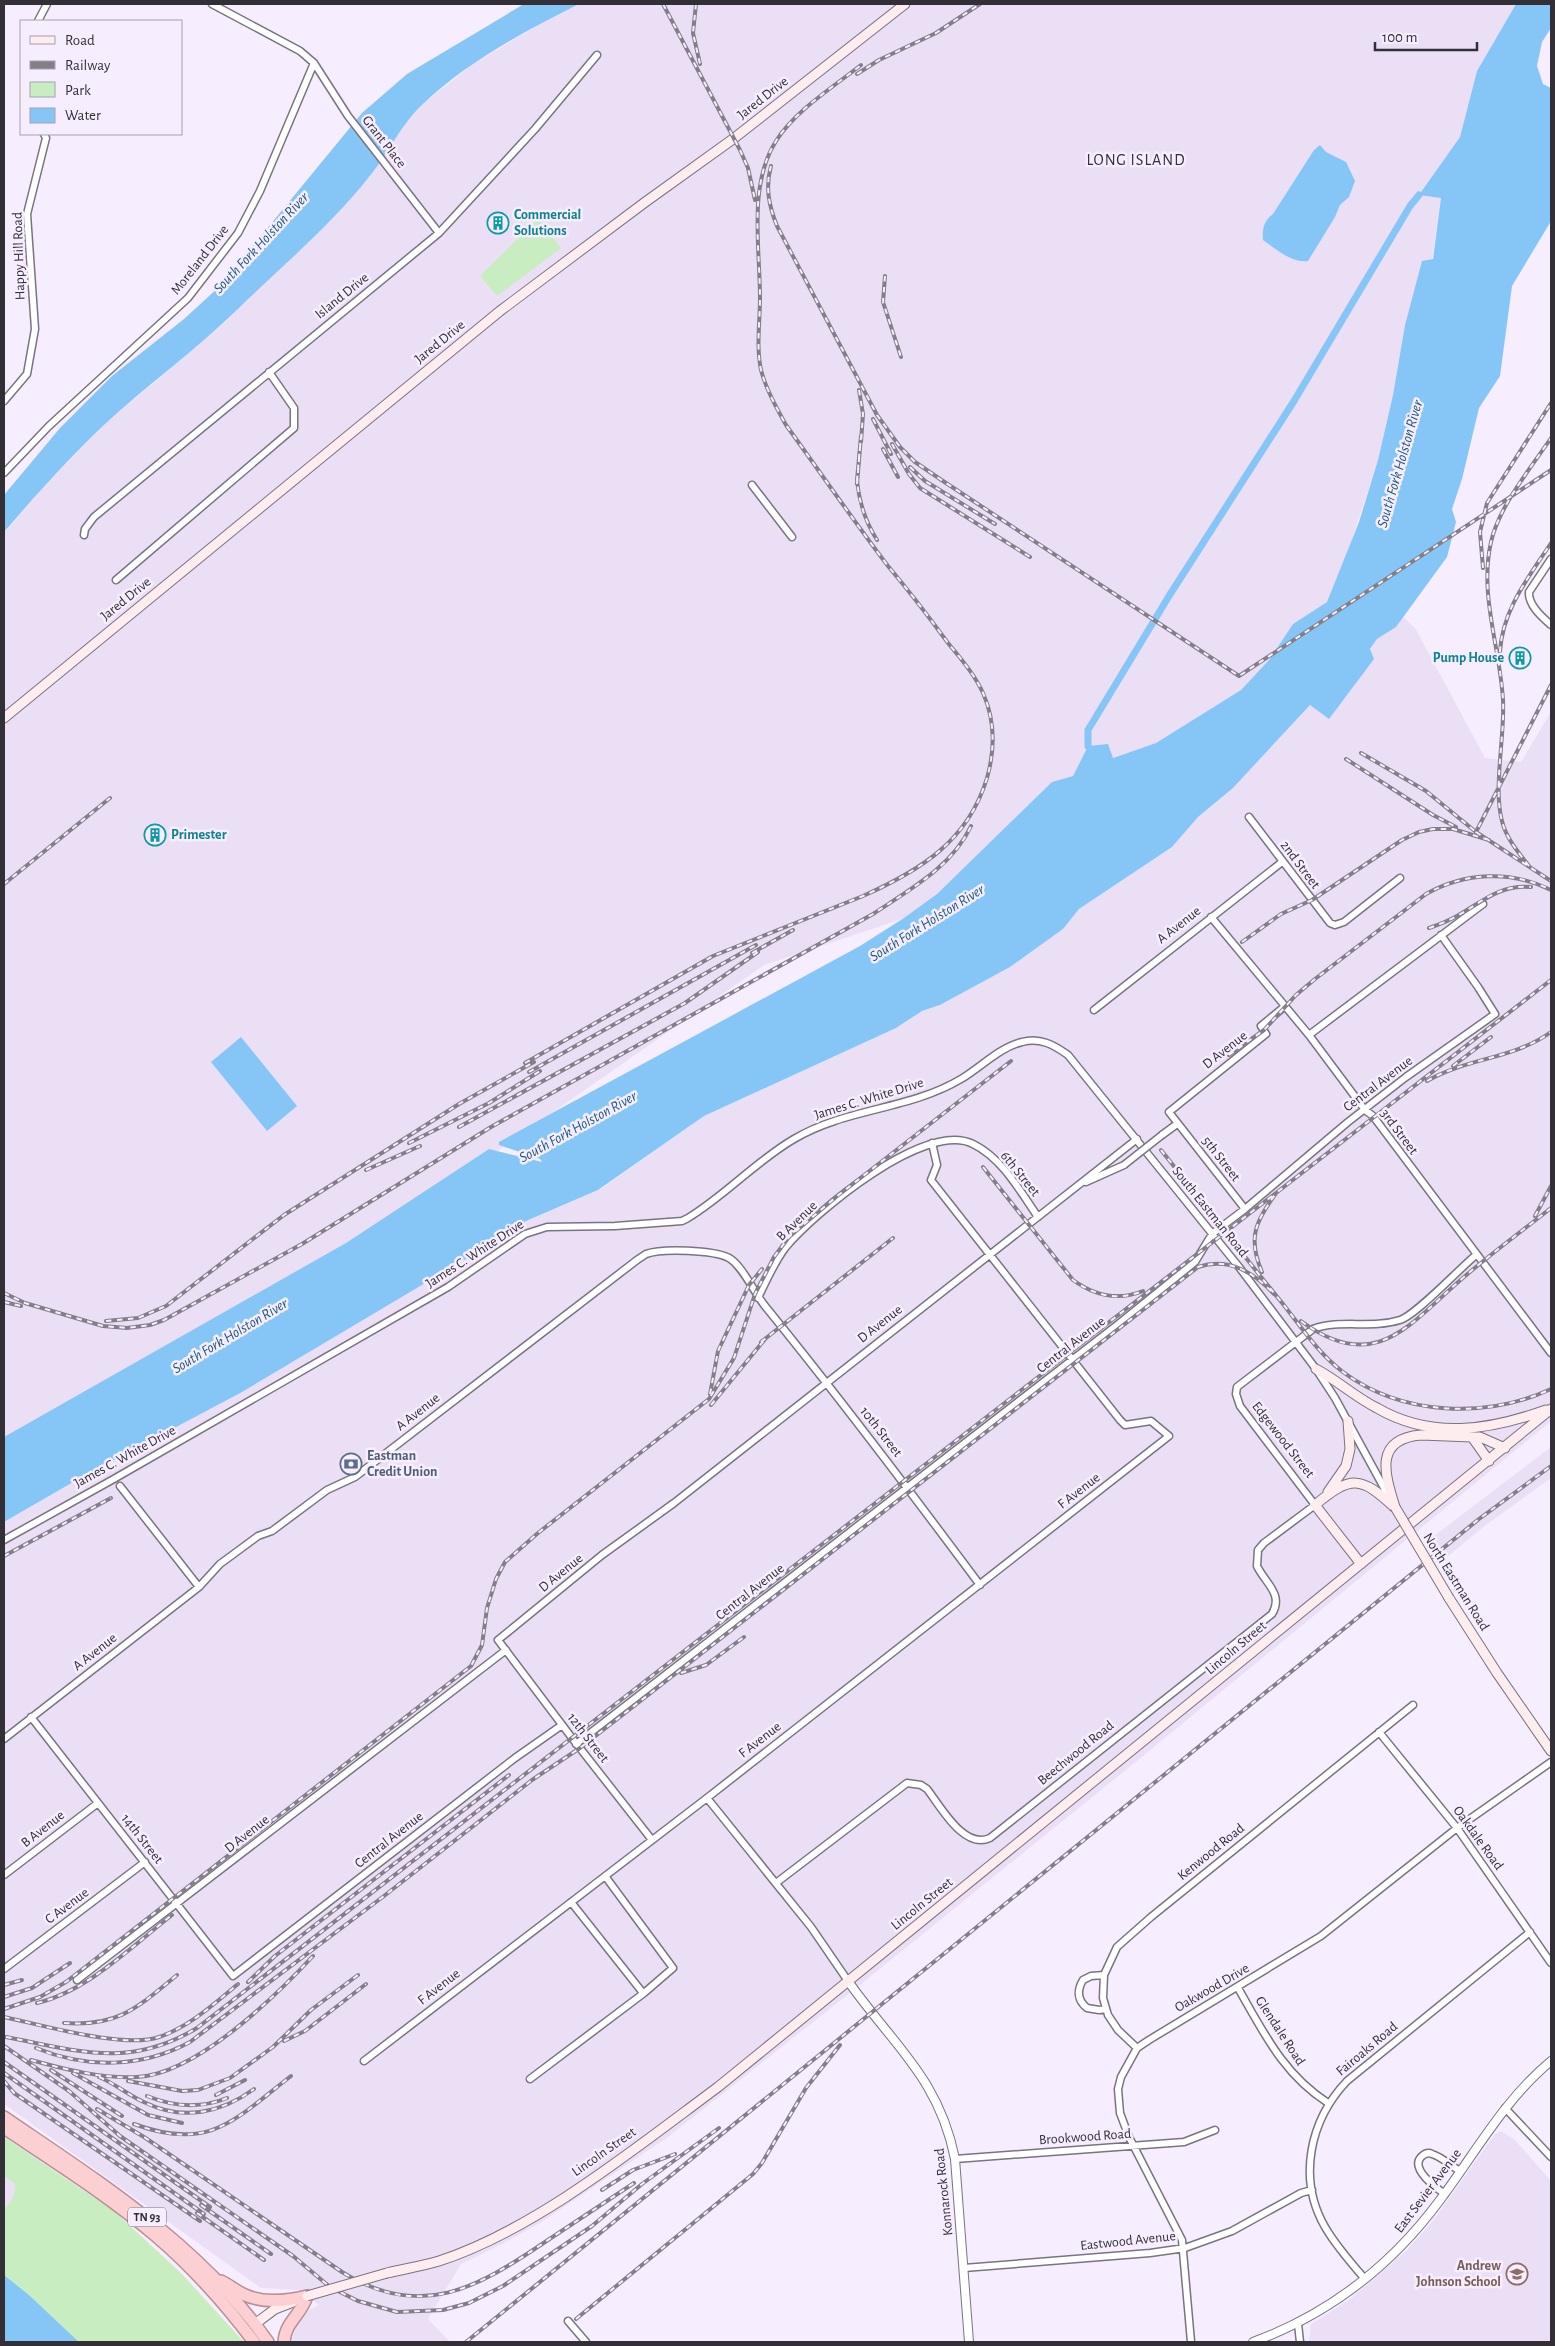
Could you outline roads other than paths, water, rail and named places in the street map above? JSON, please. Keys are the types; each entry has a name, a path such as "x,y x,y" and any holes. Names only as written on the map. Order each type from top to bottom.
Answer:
{"highway":[{"name":"TN 93","path":"4,2117 152,2221 215,2278 251,2328 254,2342"},
{"name":"TN 93","path":"4,2128 109,2200 156,2237 268,2342"},
{"path":"215,2278 244,2295 254,2298 278,2301 307,2296 304,2305 287,2327 284,2342"}],"main road":[{"name":"Jared Drive","path":"4,718 500,311 733,139 905,4"},
{"path":"1316,1369 1378,1410 1396,1418 1440,1427 1467,1429 1496,1426 1551,1409"},
{"name":"Lincoln Street","path":"251,2328 275,2309 307,2296 439,2260 474,2246 529,2219 583,2184 718,2087 1551,1409"},
{"path":"1324,1498 1346,1466 1350,1448 1348,1421"},
{"path":"1395,1507 1384,1470 1387,1454 1396,1442 1421,1435 1480,1437 1505,1448"},
{"path":"1472,1437 1489,1460"},
{"path":"1324,1498 1346,1483 1362,1484 1377,1491 1395,1507"},
{"name":"Beechwood Road","path":"1315,1505 1324,1498"},
{"name":"Edgewood Street","path":"1315,1505 1361,1564"},
{"name":"North Eastman Road","path":"1395,1507 1449,1598 1497,1673 1551,1751"}],"street":[{"path":"39,20 47,4"},
{"path":"212,4 300,51 314,63"},
{"name":"Island Drive","path":"84,535 85,529 94,518 438,233 536,129 597,54"},
{"name":"Grant Place","path":"314,63 354,122 438,233"},
{"name":"Moreland Drive","path":"4,473 49,426 188,298 232,240 260,191 314,63"},
{"name":"Happy Hill Road","path":"4,401 27,374 35,329 27,214 46,138 44,135"},
{"path":"116,580 294,428 294,408 269,372"},
{"path":"752,485 792,537"},
{"path":"1551,559 1529,592 1528,599 1539,614 1551,625"},
{"name":"2nd Street","path":"1249,817 1330,923 1335,925 1344,922 1400,878"},
{"name":"A Avenue","path":"1094,1010 1282,862"},
{"path":"1211,917 1309,1035 1483,904"},
{"name":"Central Avenue","path":"576,1744 1073,1359 1195,1262 1212,1234 1406,1077 1495,1014 1441,935"},
{"name":"D Avenue","path":"1076,1187 1124,1165 1177,1124 1168,1112 1266,1034 1261,1026 1284,1007"},
{"name":"3rd Street","path":"1309,1035 1365,1110 1373,1116 1551,1353"},
{"name":"South Eastman Road","path":"1032,1040 1056,1047 1068,1055 1137,1139 1316,1369 1348,1421"},
{"name":"James C. White Drive","path":"4,1540 410,1310 448,1287 525,1234 547,1227 615,1226 682,1221 795,1138 831,1121 913,1100 960,1080 1011,1046 1032,1040"},
{"name":"5th Street","path":"1177,1124 1245,1209"},
{"name":"D Avenue","path":"77,1980 506,1650 498,1640 602,1555 674,1503 1137,1139"},
{"name":"6th Street","path":"871,1175 904,1154 932,1143 958,1140 972,1144 1000,1166 1038,1217"},
{"path":"932,1143 938,1165 930,1180 1073,1359"},
{"name":"B Avenue","path":"758,1298 775,1264 796,1236 871,1175"},
{"name":"A Avenue","path":"4,1739 198,1587 220,1564 235,1552 258,1536 272,1531 327,1490 355,1477 646,1254 671,1251 722,1256 736,1264 758,1298"},
{"path":"1294,1342 1324,1325 1369,1325 1402,1319 1476,1255"},
{"name":"10th Street","path":"758,1298 826,1382 980,1585"},
{"name":"Edgewood Street","path":"1294,1342 1241,1383 1237,1387 1236,1394 1240,1406 1315,1505"},
{"name":"F Avenue","path":"364,2061 652,1840 1170,1436 1150,1421 1126,1425 1073,1359"},
{"name":"North Eastman Road","path":"1348,1421 1395,1507"},
{"path":"120,1486 198,1587"},
{"name":"Beechwood Road","path":"776,1884 907,1783 914,1783 927,1789 963,1835 976,1841 990,1838 1272,1614 1276,1607 1275,1592 1257,1566 1258,1550 1264,1543 1315,1505"},
{"name":"12th Street","path":"506,1650 576,1744 652,1840"},
{"name":"Kenwood Road","path":"1137,2048 1118,2030 1106,2009 1102,1990 1104,1975 1112,1953 1126,1939 1413,1705"},
{"name":"14th Street","path":"31,1717 233,1976"},
{"name":"Central Avenue","path":"233,1976 515,1758 562,1725"},
{"name":"Oakdale Road","path":"1379,1732 1457,1828 1551,1963"},
{"name":"Oakwood Drive","path":"1191,2342 1185,2248 1133,2146 1120,2113 1118,2088 1124,2070 1137,2048 1321,1936 1457,1828 1551,1762"},
{"path":"706,1798 776,1884 838,1964 848,1981"},
{"name":"B Avenue","path":"4,1876 98,1803"},
{"name":"C Avenue","path":"4,1969 145,1862"},
{"path":"530,2079 673,1968 605,1876"},
{"path":"571,1902 643,1993"},
{"name":"Fairoaks Road","path":"1365,2279 1336,2245 1324,2226 1312,2190 1311,2148 1316,2128 1328,2103 1347,2081 1530,1932"},
{"path":"1104,1975 1091,1976 1083,1980 1078,1992 1079,1998 1086,2008 1106,2009"},
{"name":"Konnarock Road","path":"848,1981 928,2084 946,2122 955,2159 969,2342"},
{"name":"Glendale Road","path":"1238,1988 1273,2049 1289,2070 1311,2092 1328,2103"},
{"name":"East Sevier Avenue","path":"1253,2342 1298,2324 1346,2294 1399,2249 1420,2227 1445,2194 1505,2108 1551,2061"},
{"path":"1505,2108 1551,2157"},
{"name":"Brookwood Road","path":"955,2159 1184,2142 1215,2130"},
{"path":"1445,2194 1433,2186 1421,2171 1418,2165 1421,2157 1427,2153 1432,2154 1460,2170"},
{"name":"Eastwood Avenue","path":"964,2268 1150,2253 1185,2248 1232,2231 1297,2195 1312,2190"},
{"path":"568,2321 586,2342"},
{"path":"1298,2324 1300,2342"}],"water":[{"name":"South Fork Holston River","path":"524,4 579,4 497,48 458,74 423,104 401,130 369,177 339,212 222,324 104,425 52,477 4,532 4,495 60,428 112,376 184,319 219,287 362,113 407,74"},
{"name":"South Fork Holston River","path":"1516,4 1551,4 1551,28 1542,42 1537,66 1543,84 1551,88 1551,221 1512,286 1500,376 1479,408 1462,479 1452,509 1456,522 1447,557 1396,627 1377,639 1370,649 1374,659 1329,719 1310,705 1233,788 1198,817 1172,847 1079,909 1063,929 1010,967 940,1005 922,1011 896,1028 704,1116 598,1190 526,1221 506,1235 242,1392 82,1477 4,1522 4,1437 346,1243 489,1149 542,1162 540,1159 499,1145 499,1142 860,946 904,918 937,894 1052,782 1073,776 1088,746 1108,744 1113,758 1156,743 1241,690 1269,660 1293,624 1327,602 1359,522 1378,460 1393,395 1405,325 1422,261 1433,259 1441,198 1419,195 1460,137 1477,71"},
{"path":"1320,145 1326,152 1346,162 1355,181 1349,197 1340,205 1335,217 1308,261 1296,260 1284,255 1263,240 1263,229 1314,150"},
{"path":"241,1037 297,1106 267,1131 211,1062"},
{"path":"4,2275 29,2295 79,2342 4,2342"}],"waterway":[{"path":"1088,746 1088,730 1169,596 1294,401 1410,206 1419,195"}],"railway":[{"path":"663,4 740,150 748,168 755,200"},
{"path":"696,4 693,33 700,64"},
{"path":"857,74 879,60 936,33 980,4"},
{"path":"525,1063 713,956 863,896 923,864 940,851 968,819 979,800 987,778 991,757 992,724 987,703 980,686 875,549 786,425 768,391 761,370 758,343 760,298 758,217 762,177 767,158 784,130 804,109 861,65"},
{"path":"771,166 768,181 769,196 777,226 877,415 900,447 915,462 943,481 1239,676 1551,470"},
{"path":"885,276 883,302 901,357"},
{"path":"859,390 863,414 861,442"},
{"path":"1483,568 1480,532 1487,503 1551,403"},
{"path":"873,419 891,454"},
{"path":"857,484 861,436 858,488 866,518 877,540"},
{"path":"1529,866 1506,833 1500,808 1499,778 1503,700 1491,621 1487,582 1488,562 1495,528 1508,501 1551,438"},
{"path":"892,444 909,474 920,488 1030,557"},
{"path":"883,449 898,477"},
{"path":"910,467 925,481 995,524"},
{"path":"1500,652 1502,637 1511,608 1551,543"},
{"path":"1551,685 1476,832 1551,881"},
{"path":"1361,753 1426,791 1476,832"},
{"path":"1346,759 1433,815 1456,827"},
{"path":"4,884 110,798"},
{"path":"4,1293 25,1303 103,1326 127,1328 150,1325 164,1320 302,1244 491,1127 873,914 941,866 963,841 971,826"},
{"path":"1242,942 1281,914 1312,900 1402,840 1419,832 1433,829 1453,829 1489,840"},
{"path":"1229,1055 1264,1030 1296,995 1315,979 1426,894 1456,881 1488,876 1520,879 1551,890"},
{"path":"1429,928 1454,918 1501,891 1510,888 1531,887"},
{"path":"752,953 793,930"},
{"path":"529,1072 756,945"},
{"path":"459,1127 685,1003 758,952"},
{"path":"1262,1272 1255,1249 1256,1230 1263,1213 1276,1193 1551,980"},
{"path":"1427,1081 1458,1067 1521,1048 1551,1032"},
{"path":"1453,1066 1491,1037"},
{"path":"4,2009 40,1997 66,1982 471,1666 482,1645 487,1608 496,1579 505,1562 538,1533 709,1399 734,1358 755,1294 774,1257 789,1237 836,1197 1011,1061"},
{"path":"106,1321 138,1318 166,1306 284,1215 459,1104 534,1062"},
{"path":"409,1143 489,1103 540,1071"},
{"path":"366,1170 420,1146"},
{"path":"1161,1150 1318,1349 1334,1365 1366,1387 1418,1405 1445,1408 1499,1405 1526,1399 1551,1389"},
{"path":"983,1167 1073,1280 1090,1290 1107,1295 1125,1296 1143,1291"},
{"path":"1535,1216 1551,1186"},
{"path":"6,2037 81,2051 126,2053 149,2049 172,2041 197,2028 1276,1193"},
{"path":"1301,1321 1327,1337 1351,1344 1372,1344 1391,1337 1427,1311 1464,1277 1551,1208"},
{"path":"761,1342 893,1238"},
{"path":"36,2048 75,2060 114,2063 153,2057 172,2051 190,2042 384,1896 532,1780 580,1748 1198,1267 1220,1264 1240,1268 1258,1279 1274,1294"},
{"path":"710,1394 718,1351 749,1285 762,1269"},
{"path":"4,1302 21,1306"},
{"path":"711,1405 766,1338"},
{"path":"466,2342 1479,1519 1551,1466"},
{"path":"4,1556 111,1498"},
{"path":"681,1673 706,1665 744,1637"},
{"path":"248,1982 275,1956 509,1775"},
{"path":"37,2003 74,1989 92,1978 172,1915"},
{"path":"31,2060 97,2075 137,2077 160,2073 184,2063 232,2031 256,2012 313,1956"},
{"path":"4,1997 32,1988 70,1963"},
{"path":"64,2023 99,2022 126,2013 138,2006 177,1975"},
{"path":"128,2081 182,2091 198,2090 230,2078 273,2047 311,2010 358,1975"},
{"path":"4,1985 22,1980"},
{"path":"4,2017 83,2035 125,2040 144,2040 159,2037 181,2027 201,2014 238,1984"},
{"path":"284,2041 305,2031 366,1984"},
{"path":"576,2319 753,2174 762,2163 806,2088 840,2045"},
{"path":"4,2046 69,2091 120,2136 293,2256 330,2287 358,2301 397,2312 443,2310 469,2303 503,2286 592,2226 642,2184 719,2128"},
{"path":"4,2062 210,2207"},
{"path":"51,2070 122,2116"},
{"path":"4,2073 204,2214"},
{"path":"73,2073 148,2115 182,2123"},
{"path":"134,2124 160,2132 202,2133 220,2127 236,2118 291,2076"},
{"path":"99,2077 140,2100 160,2109 174,2112 202,2112 215,2109 254,2089"},
{"path":"216,2095 245,2080"},
{"path":"4,2081 14,2093 200,2221"},
{"path":"147,2096 157,2100 187,2105 207,2104 227,2098"},
{"path":"97,2109 144,2137 342,2272 371,2287 397,2294 423,2296 448,2293 472,2285 520,2259 634,2183"},
{"path":"602,2190 633,2170 675,2154"},
{"path":"201,2205 271,2254"},
{"path":"197,2213 264,2260"}],"place":[{"name":"Commercial Solutions","path":"498,223"},
{"name":"Pump House","path":"1520,658"},
{"name":"Primester","path":"155,835"},
{"name":"Eastman Credit Union","path":"351,1464"},
{"name":"Andrew Johnson School","path":"1517,2274"}],"district":[{"name":"LONG ISLAND","path":"1136,160"}]}
